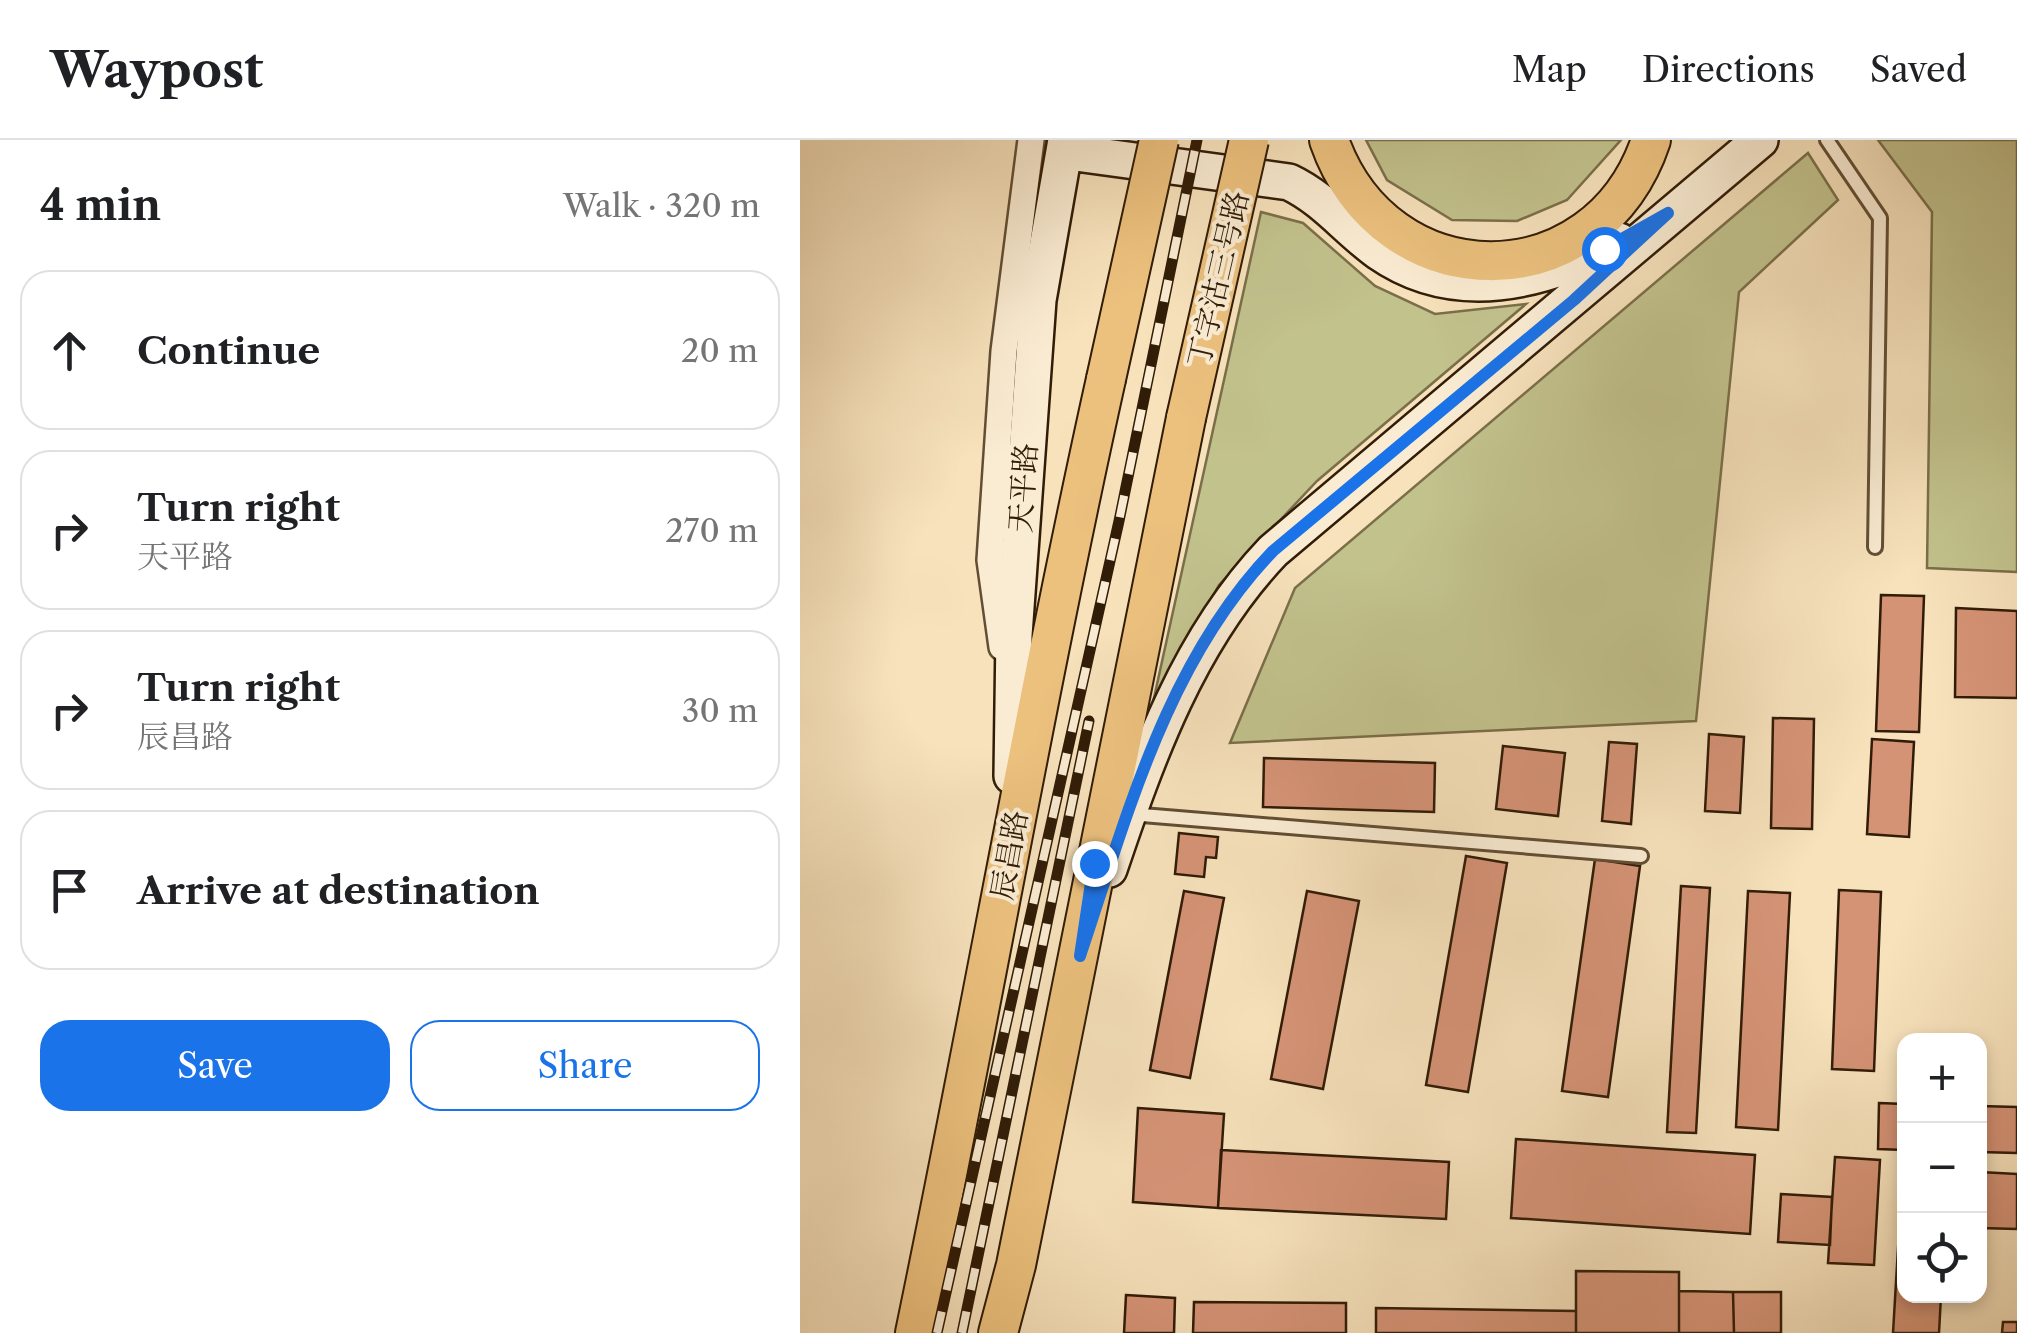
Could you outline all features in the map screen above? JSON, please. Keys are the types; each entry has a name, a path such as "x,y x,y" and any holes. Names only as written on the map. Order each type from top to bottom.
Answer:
{"main road":[{"path":"1106,378 1138,140"},
{"path":"1106,378 1159,140"},
{"name":"丁字沽三号路","path":"1080,956 1090,882 1186,418 1249,140"},
{"path":"1330,140 1345,175 1365,204 1397,232 1431,251 1467,261 1532,258 1568,243 1609,213 1627,190 1651,140"},
{"name":"辰昌路","path":"916,1333 987,990 1010,839 1106,378"},
{"path":"998,1333 1080,956"}],"street":[{"path":"1014,733 990,560 1004,351 1031,140"},
{"path":"1068,140 1083,154 1289,182 1315,194 1381,254 1437,279 1467,284 1532,277 1582,262 1668,213"},
{"name":"天平路","path":"1010,839 1014,634 1038,300 1068,140"},
{"path":"1080,956 1127,814 1187,673 1248,577 1273,551 1574,300 1668,213 1760,140"}],"lane":[{"path":"1827,140 1880,218 1875,546"},
{"path":"1127,814 1641,856"}],"green space":[{"path":"1366,140 1621,140 1567,200 1517,221 1452,220 1387,180"},
{"path":"1878,140 2017,140 2017,572 1927,568 1932,212"},
{"path":"1808,153 1838,200 1739,292 1696,721 1230,743 1295,588"},
{"path":"1261,212 1303,223 1375,286 1435,314 1526,304 1317,481 1219,585 1152,707"}],"building":[{"path":"1881,595 1924,596 1919,732 1876,731"},
{"path":"1956,608 2017,611 2017,698 1955,697"},
{"path":"1773,718 1814,719 1812,829 1771,828"},
{"path":"1709,734 1744,737 1740,813 1705,811"},
{"path":"1872,739 1914,742 1909,837 1867,834"},
{"path":"1609,742 1637,744 1631,824 1602,821"},
{"path":"1503,746 1565,753 1558,816 1496,809"},
{"path":"1264,758 1435,763 1434,812 1263,807"},
{"path":"1179,833 1218,837 1216,858 1206,857 1204,877 1175,874"},
{"path":"1466,856 1507,863 1468,1092 1426,1085"},
{"path":"1595,859 1640,866 1608,1097 1562,1091"},
{"path":"1681,886 1710,888 1696,1133 1667,1132"},
{"path":"1839,890 1881,892 1874,1071 1832,1069"},
{"path":"1184,891 1224,898 1190,1078 1150,1070"},
{"path":"1307,891 1359,901 1323,1089 1271,1079"},
{"path":"1748,891 1790,893 1778,1130 1736,1127"},
{"path":"1879,1103 1897,1104 1897,1150 1878,1149"},
{"path":"1987,1106 2017,1107 2017,1153 1987,1152"},
{"path":"1138,1108 1224,1114 1218,1208 1133,1202"},
{"path":"1516,1139 1755,1155 1750,1234 1511,1218"},
{"path":"1221,1150 1449,1162 1446,1219 1218,1208"},
{"path":"1835,1157 1880,1160 1874,1265 1828,1263"},
{"path":"1987,1172 2017,1174 2017,1229 1987,1228"},
{"path":"1781,1194 1832,1197 1830,1245 1778,1242"},
{"path":"1897,1265 1897,1303 1941,1303 1939,1333 1893,1333"},
{"path":"1576,1271 1679,1272 1679,1333 1576,1333"},
{"path":"1679,1291 1733,1292 1734,1333 1679,1333"},
{"path":"1733,1292 1781,1292 1781,1333 1734,1333"},
{"path":"1126,1295 1175,1298 1174,1333 1124,1333"},
{"path":"1194,1302 1346,1303 1346,1333 1193,1333"},
{"path":"1376,1308 1576,1311 1576,1333 1376,1333"},
{"path":"2003,1322 2017,1322 2017,1333 2002,1333"}],"railway":[{"path":"937,1333 1119,521 1197,140"},
{"path":"962,1333 1089,721"}],"route":[{"path":"1094,863 1080,956 1127,814 1164,719 1187,673 1248,577 1273,551 1574,300 1668,213 1604,249"}]}
